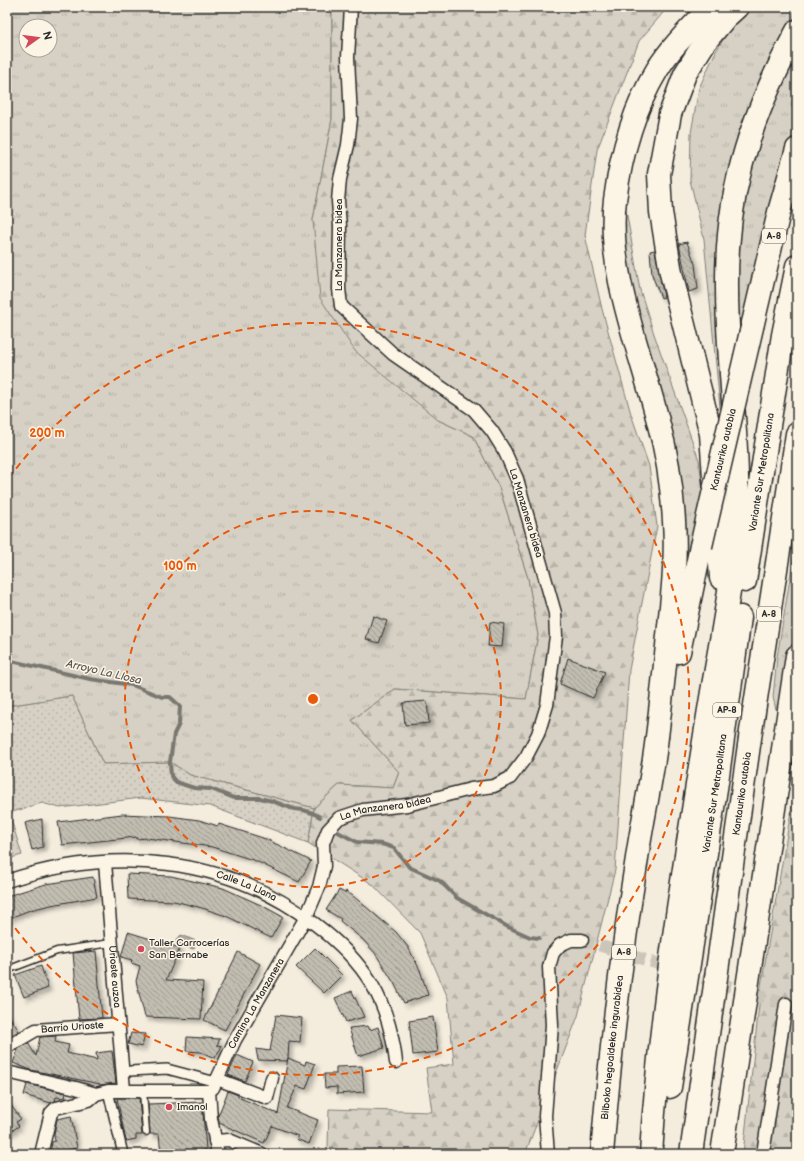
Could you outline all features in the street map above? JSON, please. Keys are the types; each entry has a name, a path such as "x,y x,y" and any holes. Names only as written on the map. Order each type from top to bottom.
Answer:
{"highway":[{"path":"655,752 672,601 674,521 668,472 659,422 621,286 615,242 614,204 620,164 630,127 657,69 684,34 711,7"},
{"path":"710,705 721,584 711,434 671,272 661,212 659,174 670,114 685,74 706,42 725,18 737,7"},
{"path":"651,1154 662,1034 690,829 730,587 735,543 738,488 728,285 728,248 733,204 746,146 760,107 776,71 797,32"},
{"name":"Kantauriko autobia","path":"655,752 701,546 779,212 797,149"},
{"name":"Variante Sur Metropolitana","path":"659,1154 715,797 738,630 769,425 797,266"},
{"name":"Kantauriko autobia","path":"691,1154 750,739 797,434"},
{"path":"722,1154 797,656"},
{"name":"Bilboko hegoaldeko ingurabidea","path":"602,1154 615,1015 637,859 655,752"}],"street":[{"name":"La Manzanera bidea","path":"306,917 319,886 324,866 323,843 328,830 339,818 364,810 406,805 472,789 494,786 510,778 526,757 538,734 547,705 556,636 555,613 517,480 505,452 492,431 474,410 415,371 393,354 341,306 339,289 340,226 338,201 340,179 348,145 351,119 348,57 351,7"},
{"name":"Calle La Llana","path":"7,881 33,872 55,868 142,861 174,864 213,872 251,885 278,899 306,917 344,947 362,967 376,992 387,1017 393,1037 396,1062"},
{"name":"Urioste auzoa","path":"105,863 124,1090"},
{"name":"Camino La Manzanera","path":"214,1084 235,1040 306,917"},
{"path":"548,1154 545,1116 552,1025 549,967 553,953 560,946 572,940 582,940"},
{"path":"763,1154 786,1004"},
{"name":"Barrio Urioste","path":"7,1047 29,1032 36,1030 118,1024"},
{"path":"130,1071 167,1069 214,1084 267,1098 272,1078"},
{"path":"7,1072 96,1094"},
{"path":"42,1154 50,1113 56,1108 89,1100 96,1094 108,1091 143,1091 214,1084"},
{"path":"214,1084 211,1120 218,1154"},
{"path":"108,1091 123,1154"},
{"path":"215,1141 229,1140 262,1154"}],"lane":[{"path":"7,970 57,951 112,943"},
{"path":"143,1091 146,1132"}],"green space":[{"path":"7,7 332,7 332,119 313,220 438,420 473,436 499,487 528,578 538,635 526,699 395,689 352,720 399,772 393,788 339,785 314,808 190,775 170,762 103,764 72,696 7,706"},
{"path":"332,7 668,7 639,41 597,150 585,235 602,309 631,414 649,466 657,526 629,670 615,870 578,1016 525,1154 349,1154 328,1146 329,1109 432,1112 426,1068 454,1064 448,998 420,933 372,884 308,843 314,808 339,785 393,788 399,772 352,720 395,689 526,699 538,635 528,578 499,487 473,436 438,420 355,351 320,298 313,220 332,119"},
{"path":"754,7 797,7 797,11 738,142 727,400 721,418 704,239 690,180 691,133 699,88 716,51 735,21"},
{"path":"797,49 797,85 791,105 797,117 754,277 740,344 735,258 743,196 757,139"},
{"path":"627,180 626,210 640,290 654,334 699,460 703,490 681,584 623,242"},
{"path":"797,536 797,713 776,710 773,697 777,657"},
{"path":"72,696 103,764 170,762 190,775 314,808 308,843 210,806 141,798 60,808 42,803 9,813 22,855 7,859 7,706"},
{"path":"797,776 797,1154 743,1154 761,986"}],"water":[{"path":"181,935 196,941 194,949 177,945 176,940"}],"building":[{"path":"687,242 695,264 698,289 689,292 679,244"},
{"path":"655,250 664,297 661,298 652,275 650,251"},
{"path":"373,616 387,621 379,643 366,639"},
{"path":"490,622 504,624 502,647 488,646"},
{"path":"568,658 605,672 593,698 560,684"},
{"path":"427,701 429,723 405,725 403,703"},
{"path":"122,814 169,816 199,820 218,826 219,824 266,839 311,861 299,882 256,861 212,847 147,838 136,839 136,837 62,845 58,822"},
{"path":"42,819 43,847 32,850 25,823"},
{"path":"127,874 171,876 223,888 263,906 283,917 271,938 226,916 202,908 174,901 128,899"},
{"path":"93,877 97,897 30,910 7,919 7,896 46,884"},
{"path":"339,890 345,893 346,891 353,896 396,932 408,947 420,970 428,995 404,1003 394,983 375,953 362,939 340,921 341,919 326,910"},
{"path":"128,932 180,948 166,980 203,982 201,1019 145,1017 136,981 140,966 131,963 132,960 121,957"},
{"path":"315,948 342,975 324,993 296,967"},
{"path":"96,951 102,1018 79,1019 73,953"},
{"path":"238,952 260,964 225,1030 204,1020"},
{"path":"41,966 48,988 24,997 15,975"},
{"path":"352,991 364,1017 346,1022 335,998"},
{"path":"7,1013 19,1031 7,1038"},
{"path":"276,1015 302,1018 300,1042 289,1041 287,1061 258,1060 256,1049 270,1051"},
{"path":"433,1017 438,1052 413,1055 409,1021"},
{"path":"368,1026 370,1030 378,1027 384,1048 358,1056 349,1028"},
{"path":"131,1033 145,1034 142,1047 128,1044"},
{"path":"56,1036 55,1042 69,1045 67,1053 97,1060 96,1053 112,1051 116,1083 100,1085 31,1070 13,1063 18,1049 28,1043 36,1056 40,1037"},
{"path":"187,1037 220,1039 217,1045 222,1046 215,1058 201,1052 186,1051"},
{"path":"237,1055 253,1062 245,1081 228,1075"},
{"path":"288,1058 305,1065 306,1061 315,1064 306,1089 297,1086 287,1108 318,1120 309,1144 296,1139 298,1136 272,1126 264,1143 219,1123 218,1116 228,1091 238,1095 238,1097 278,1114"},
{"path":"362,1066 364,1092 337,1094 337,1087 325,1088 324,1074 336,1074 336,1067"},
{"path":"27,1084 66,1093 65,1098 56,1097 55,1101 51,1103 24,1095"},
{"path":"117,1098 139,1098 142,1135 136,1135 136,1139 126,1141"},
{"path":"7,1100 21,1119 16,1122 19,1126 7,1134"},
{"path":"202,1102 206,1149 204,1150 204,1154 161,1154 159,1134 150,1134 148,1104"},
{"path":"71,1116 77,1148 50,1154 52,1142 55,1141 54,1134 57,1119"}],"waterway":[{"name":"Arroyo La Llosa","path":"7,660 90,679 132,685 162,697 170,697 180,706 179,724 174,734 170,762 171,776 176,782 194,788 211,789 234,798 260,798 294,809 313,813 320,817"},
{"name":"Arroyo La Llosa","path":"338,832 357,842 382,844 394,848 409,867 440,881 457,898 508,927 530,937 539,938"}],"tunnel":[{"path":"582,940 786,1004"}],"place":[{"name":"Taller Carrocerías San Bernabe","path":"141,949"},
{"name":"Imanol","path":"169,1107"}]}
